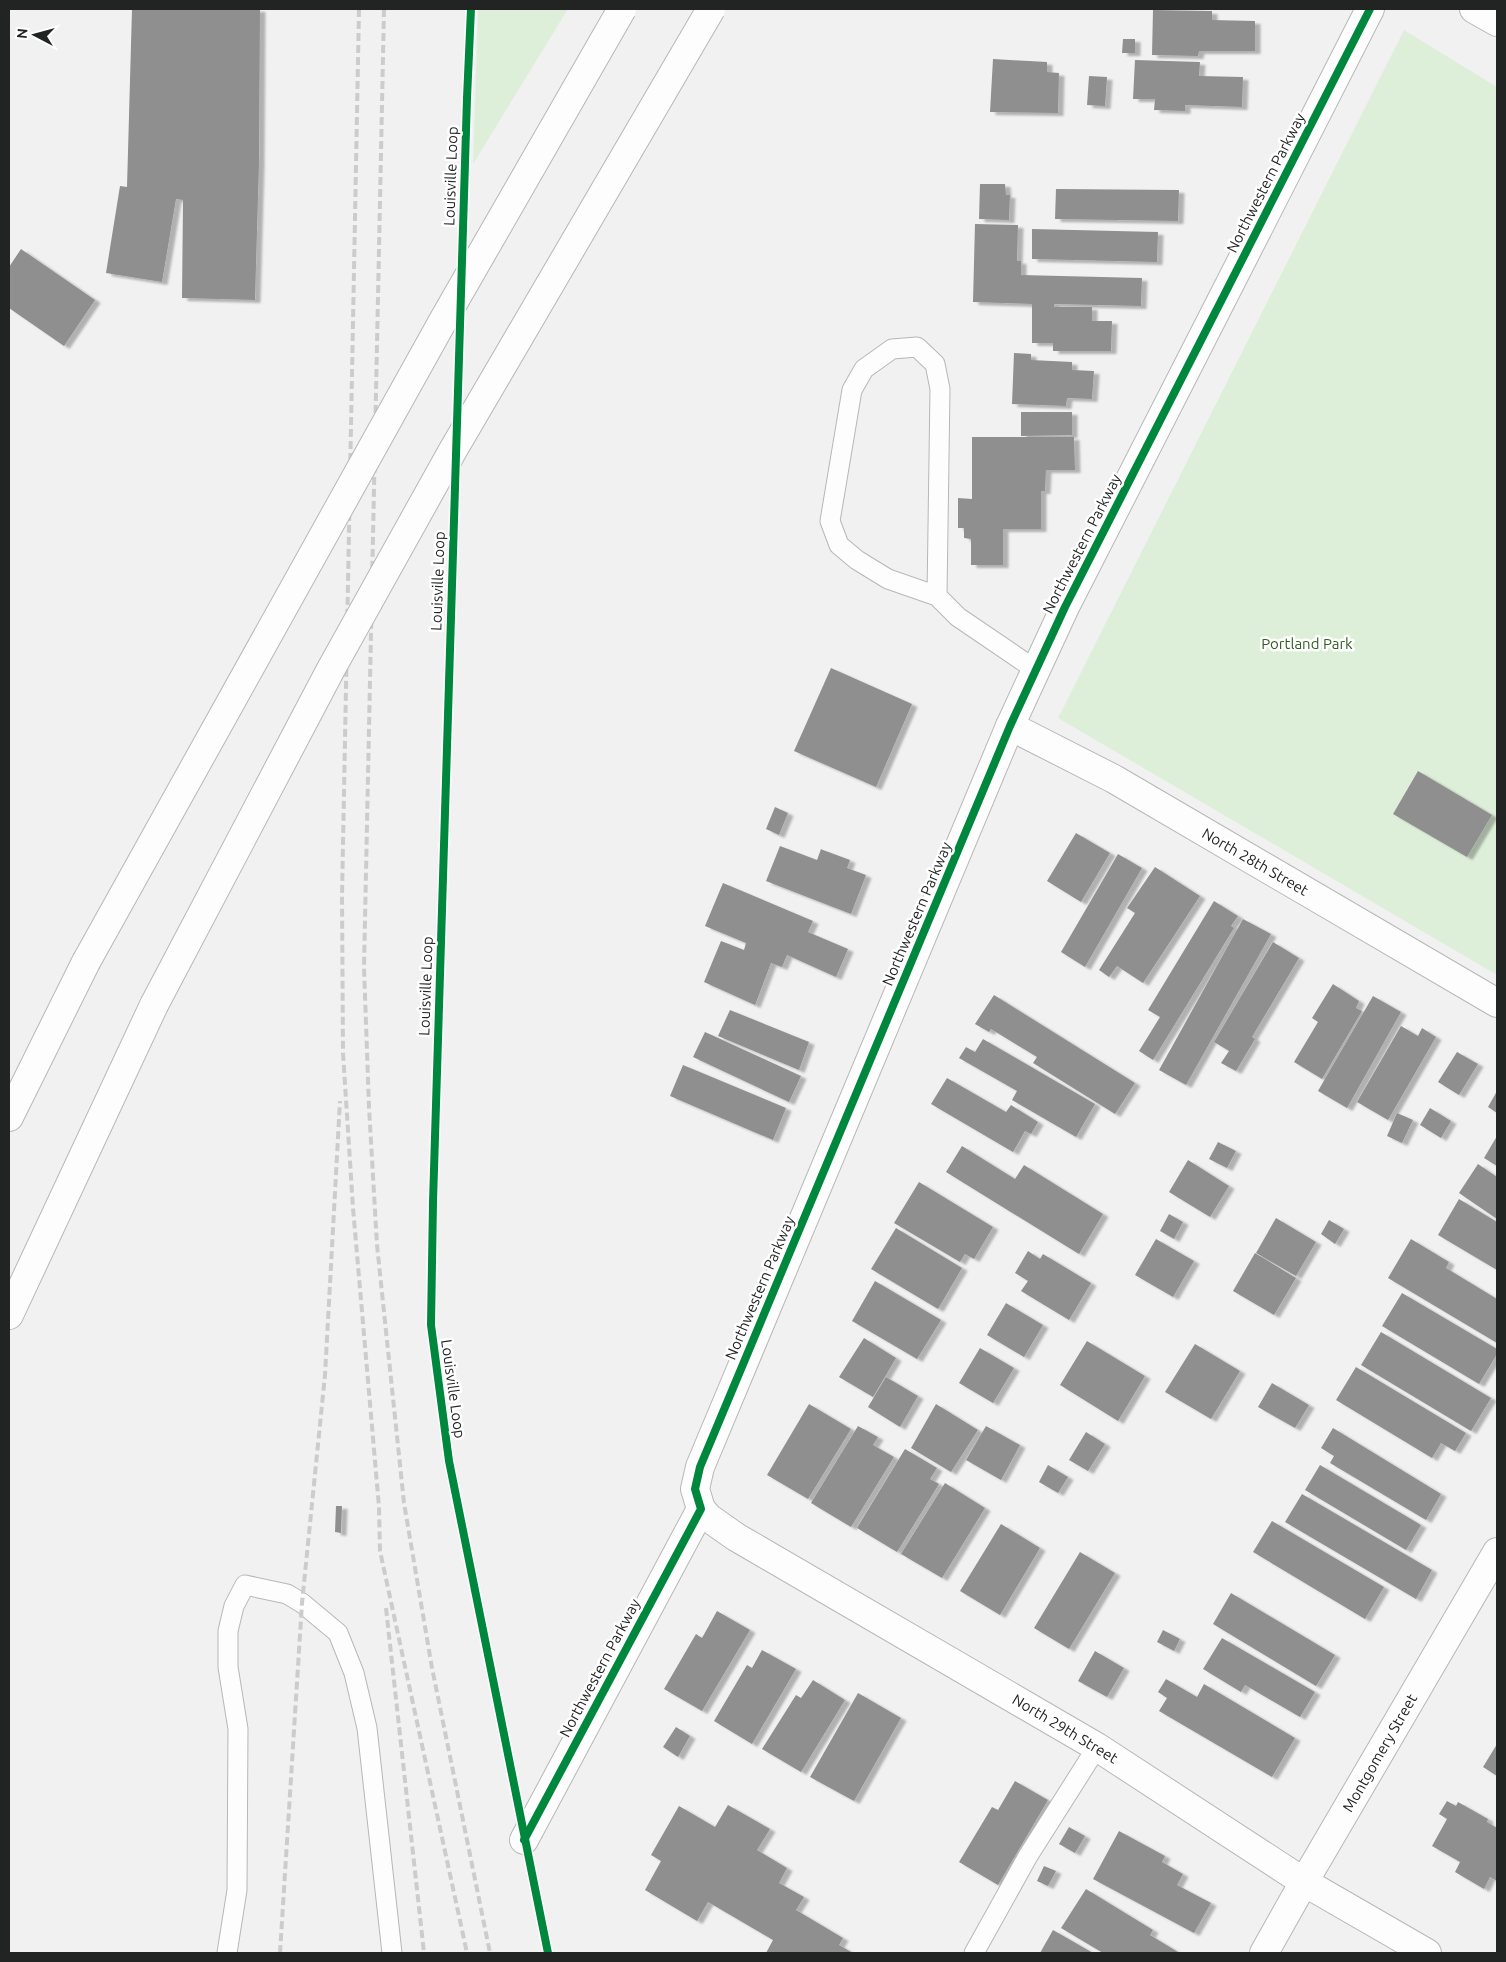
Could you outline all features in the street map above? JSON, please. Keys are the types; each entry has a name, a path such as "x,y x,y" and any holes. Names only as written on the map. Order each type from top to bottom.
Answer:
{"main road":[{"path":"9,1117 86,962 444,319 622,9"},
{"path":"9,1315 154,1005 332,669 453,450 711,9"},
{"name":"Northwestern Parkway","path":"524,1840 701,1509 695,1490 700,1466 1010,726 1069,598 1370,9"},
{"path":"1474,9 1497,22"},
{"name":"North 28th Street","path":"1010,726 1114,779 1497,1003"},
{"name":"North 29th Street","path":"701,1509 708,1518 736,1537 1097,1747 1304,1882 1427,1953"},
{"name":"Montgomery Street","path":"1264,1953 1497,1552"}],"lane":[{"path":"937,596 940,390 935,364 917,348 892,349 864,369 852,390 830,521 839,545 857,560 888,579 937,596 958,617 1036,670"},
{"path":"227,1953 237,1890 238,1729 228,1667 228,1631 234,1606 246,1585 287,1594 302,1603 338,1633 354,1673 367,1728 392,1953"},
{"path":"974,1953 1028,1856 1097,1747"}],"green space":[{"path":"478,9 568,9 473,164"},
{"name":"Portland Park","path":"1404,30 1497,87 1497,975 1058,718"}],"building":[{"path":"132,9 260,9 259,163 255,300 182,298 183,200 176,199 162,282 106,273 120,186 127,187"},
{"path":"1153,10 1212,11 1212,20 1255,21 1255,51 1199,51 1198,56 1152,55"},
{"path":"1123,39 1135,39 1135,53 1122,53"},
{"path":"993,59 1047,62 1047,72 1059,73 1058,113 990,112"},
{"path":"1135,60 1200,62 1199,76 1243,77 1242,107 1185,105 1185,111 1154,110 1155,99 1133,99"},
{"path":"1089,76 1107,77 1105,106 1087,105"},
{"path":"980,184 1005,184 1006,195 1010,195 1009,220 979,219"},
{"path":"1056,189 1179,190 1178,221 1055,219"},
{"path":"975,224 1018,225 1017,261 1021,261 1021,275 1142,278 1141,306 1054,304 1054,307 1092,307 1092,321 1112,321 1111,351 1053,351 1053,343 1032,343 1032,304 973,302"},
{"path":"1032,229 1158,232 1157,262 1032,259"},
{"path":"21,249 95,300 64,346 9,308 9,267"},
{"path":"1014,353 1031,354 1031,360 1072,362 1072,370 1094,371 1092,399 1067,398 1066,406 1012,404"},
{"path":"1021,412 1072,412 1072,435 1021,436"},
{"path":"972,437 1074,437 1075,470 1046,470 1045,491 1041,491 1041,529 1003,529 1003,565 971,565 971,539 964,538 964,528 958,528 958,498 972,499"},
{"path":"831,668 912,704 876,787 794,751"},
{"path":"1418,771 1492,815 1467,857 1393,814"},
{"path":"775,807 788,813 779,835 766,829"},
{"path":"1076,833 1110,853 1081,902 1047,881"},
{"path":"780,846 817,860 821,849 850,860 847,868 866,875 851,914 766,881"},
{"path":"1118,854 1142,868 1085,967 1061,952"},
{"path":"1155,867 1200,896 1143,983 1117,966 1109,977 1099,970 1135,913 1127,908"},
{"path":"723,883 813,921 808,932 848,949 836,977 787,955 782,967 771,963 755,1005 704,982 721,941 744,950 746,943 705,926"},
{"path":"1214,901 1238,916 1231,926 1234,928 1153,1060 1139,1051 1160,1017 1148,1010"},
{"path":"1243,919 1271,934 1186,1085 1159,1070"},
{"path":"1273,942 1299,958 1252,1037 1255,1039 1236,1071 1221,1063 1229,1051 1214,1042"},
{"path":"1333,984 1359,1001 1356,1008 1362,1011 1322,1079 1294,1062 1318,1022 1312,1018"},
{"path":"994,995 1135,1083 1115,1114 1033,1063 1037,1057 991,1029 989,1032 975,1024"},
{"path":"1373,996 1401,1012 1347,1108 1318,1091"},
{"path":"730,1010 809,1042 799,1070 718,1036"},
{"path":"1401,1026 1418,1036 1422,1028 1436,1037 1388,1120 1357,1102"},
{"path":"705,1032 801,1076 789,1102 693,1057"},
{"path":"983,1039 1095,1104 1076,1137 1012,1100 1017,1091 959,1058 966,1047 975,1052"},
{"path":"1457,1052 1478,1064 1459,1095 1438,1082"},
{"path":"683,1065 786,1108 773,1140 670,1096"},
{"path":"947,1078 1006,1112 1011,1105 1038,1122 1031,1134 1025,1131 1013,1152 931,1104"},
{"path":"1497,1091 1497,1113 1488,1107"},
{"path":"1430,1108 1451,1121 1441,1138 1420,1125"},
{"path":"1397,1113 1413,1120 1402,1143 1387,1136"},
{"path":"1497,1136 1497,1166 1484,1158"},
{"path":"1218,1142 1236,1151 1227,1168 1209,1159"},
{"path":"962,1146 1015,1179 1024,1165 1103,1214 1079,1254 946,1172"},
{"path":"1188,1160 1229,1186 1210,1217 1169,1192"},
{"path":"1478,1164 1497,1177 1497,1219 1459,1193"},
{"path":"919,1182 993,1227 974,1259 965,1254 960,1262 894,1223"},
{"path":"1459,1199 1497,1222 1497,1270 1438,1235"},
{"path":"1169,1214 1183,1222 1174,1239 1160,1231"},
{"path":"1276,1218 1316,1242 1296,1276 1256,1253"},
{"path":"1329,1220 1344,1229 1335,1244 1321,1234"},
{"path":"896,1228 962,1268 938,1309 871,1269"},
{"path":"1156,1239 1194,1261 1173,1297 1135,1275"},
{"path":"1411,1239 1449,1262 1446,1268 1497,1299 1497,1343 1388,1278"},
{"path":"1028,1251 1040,1259 1043,1254 1091,1283 1069,1320 1021,1291 1028,1281 1015,1273"},
{"path":"1255,1253 1296,1278 1274,1315 1233,1291"},
{"path":"875,1281 941,1320 917,1359 852,1321"},
{"path":"1402,1293 1497,1349 1497,1354 1479,1384 1382,1326"},
{"path":"1006,1303 1043,1325 1024,1357 987,1335"},
{"path":"1381,1332 1491,1398 1471,1431 1361,1365"},
{"path":"864,1338 896,1358 873,1397 839,1377"},
{"path":"1087,1341 1145,1376 1118,1421 1060,1385"},
{"path":"1195,1344 1240,1371 1211,1419 1165,1392"},
{"path":"980,1348 1014,1368 993,1403 959,1383"},
{"path":"1356,1367 1466,1433 1455,1451 1441,1443 1432,1458 1336,1400"},
{"path":"886,1377 918,1396 900,1427 868,1407"},
{"path":"1272,1383 1309,1405 1295,1428 1258,1407"},
{"path":"809,1404 851,1429 808,1499 767,1475"},
{"path":"936,1404 978,1430 951,1472 911,1448"},
{"path":"858,1426 878,1437 873,1445 894,1457 851,1527 811,1503"},
{"path":"986,1426 1020,1445 1001,1480 966,1460"},
{"path":"1333,1428 1441,1494 1426,1520 1330,1463 1334,1456 1321,1448"},
{"path":"1086,1432 1105,1444 1088,1471 1069,1460"},
{"path":"905,1449 937,1468 930,1479 939,1484 897,1552 857,1528"},
{"path":"1048,1465 1068,1477 1058,1493 1039,1482"},
{"path":"1320,1465 1421,1525 1406,1550 1305,1490"},
{"path":"945,1483 985,1508 942,1578 901,1554"},
{"path":"1302,1494 1432,1570 1416,1599 1285,1522"},
{"path":"336,1506 342,1506 341,1533 335,1532"},
{"path":"1272,1521 1384,1587 1365,1619 1253,1552"},
{"path":"1001,1524 1040,1548 1000,1615 960,1591"},
{"path":"1080,1552 1115,1573 1069,1649 1034,1628"},
{"path":"1231,1593 1335,1655 1316,1686 1213,1624"},
{"path":"717,1611 750,1630 702,1711 664,1689 696,1634 702,1638"},
{"path":"1163,1630 1180,1639 1174,1651 1157,1642"},
{"path":"1222,1638 1315,1692 1300,1717 1245,1685 1241,1692 1203,1669"},
{"path":"762,1650 796,1669 752,1744 714,1721 747,1665 752,1668"},
{"path":"1095,1651 1124,1668 1107,1697 1078,1681"},
{"path":"1166,1679 1197,1697 1204,1684 1295,1738 1272,1777 1159,1711 1167,1698 1158,1692"},
{"path":"813,1680 845,1700 801,1772 762,1749 796,1695 801,1698"},
{"path":"858,1693 901,1718 854,1801 810,1777"},
{"path":"676,1727 690,1736 678,1757 663,1747"},
{"path":"1497,1744 1497,1776 1483,1767"},
{"path":"1015,1781 1048,1800 998,1885 959,1862 992,1807 998,1810"},
{"path":"1447,1801 1456,1806 1458,1802 1488,1819 1487,1822 1497,1828 1497,1881 1490,1877 1484,1889 1455,1872 1460,1862 1432,1846 1447,1819 1439,1814"},
{"path":"728,1805 770,1829 757,1850 787,1868 779,1883 804,1897 796,1910 843,1938 839,1945 853,1953 766,1953 773,1940 708,1902 697,1921 645,1890 661,1861 651,1855 679,1806 715,1827"},
{"path":"1069,1827 1085,1836 1075,1853 1059,1844"},
{"path":"1119,1831 1165,1856 1162,1862 1183,1874 1177,1885 1211,1903 1194,1933 1093,1879"},
{"path":"1044,1866 1056,1871 1048,1886 1037,1881"},
{"path":"1086,1889 1153,1930 1150,1935 1178,1952 1103,1953 1061,1928"},
{"path":"1053,1930 1093,1953 1040,1953"}],"railway":[{"path":"359,9 342,896 343,1053 353,1208 379,1507 380,1551 467,1953"},
{"path":"384,9 364,968 369,1107 377,1245 404,1503 432,1668 490,1953"},
{"path":"280,1953 302,1603 325,1375 340,1101"},
{"path":"386,1608 424,1953"}],"cycle path":[{"name":"Louisville Loop","path":"471,9 433,1202 431,1325 449,1461 548,1953"},
{"path":"524,1840 701,1509 695,1489 700,1467 1010,726 1065,607 1370,9"}]}
